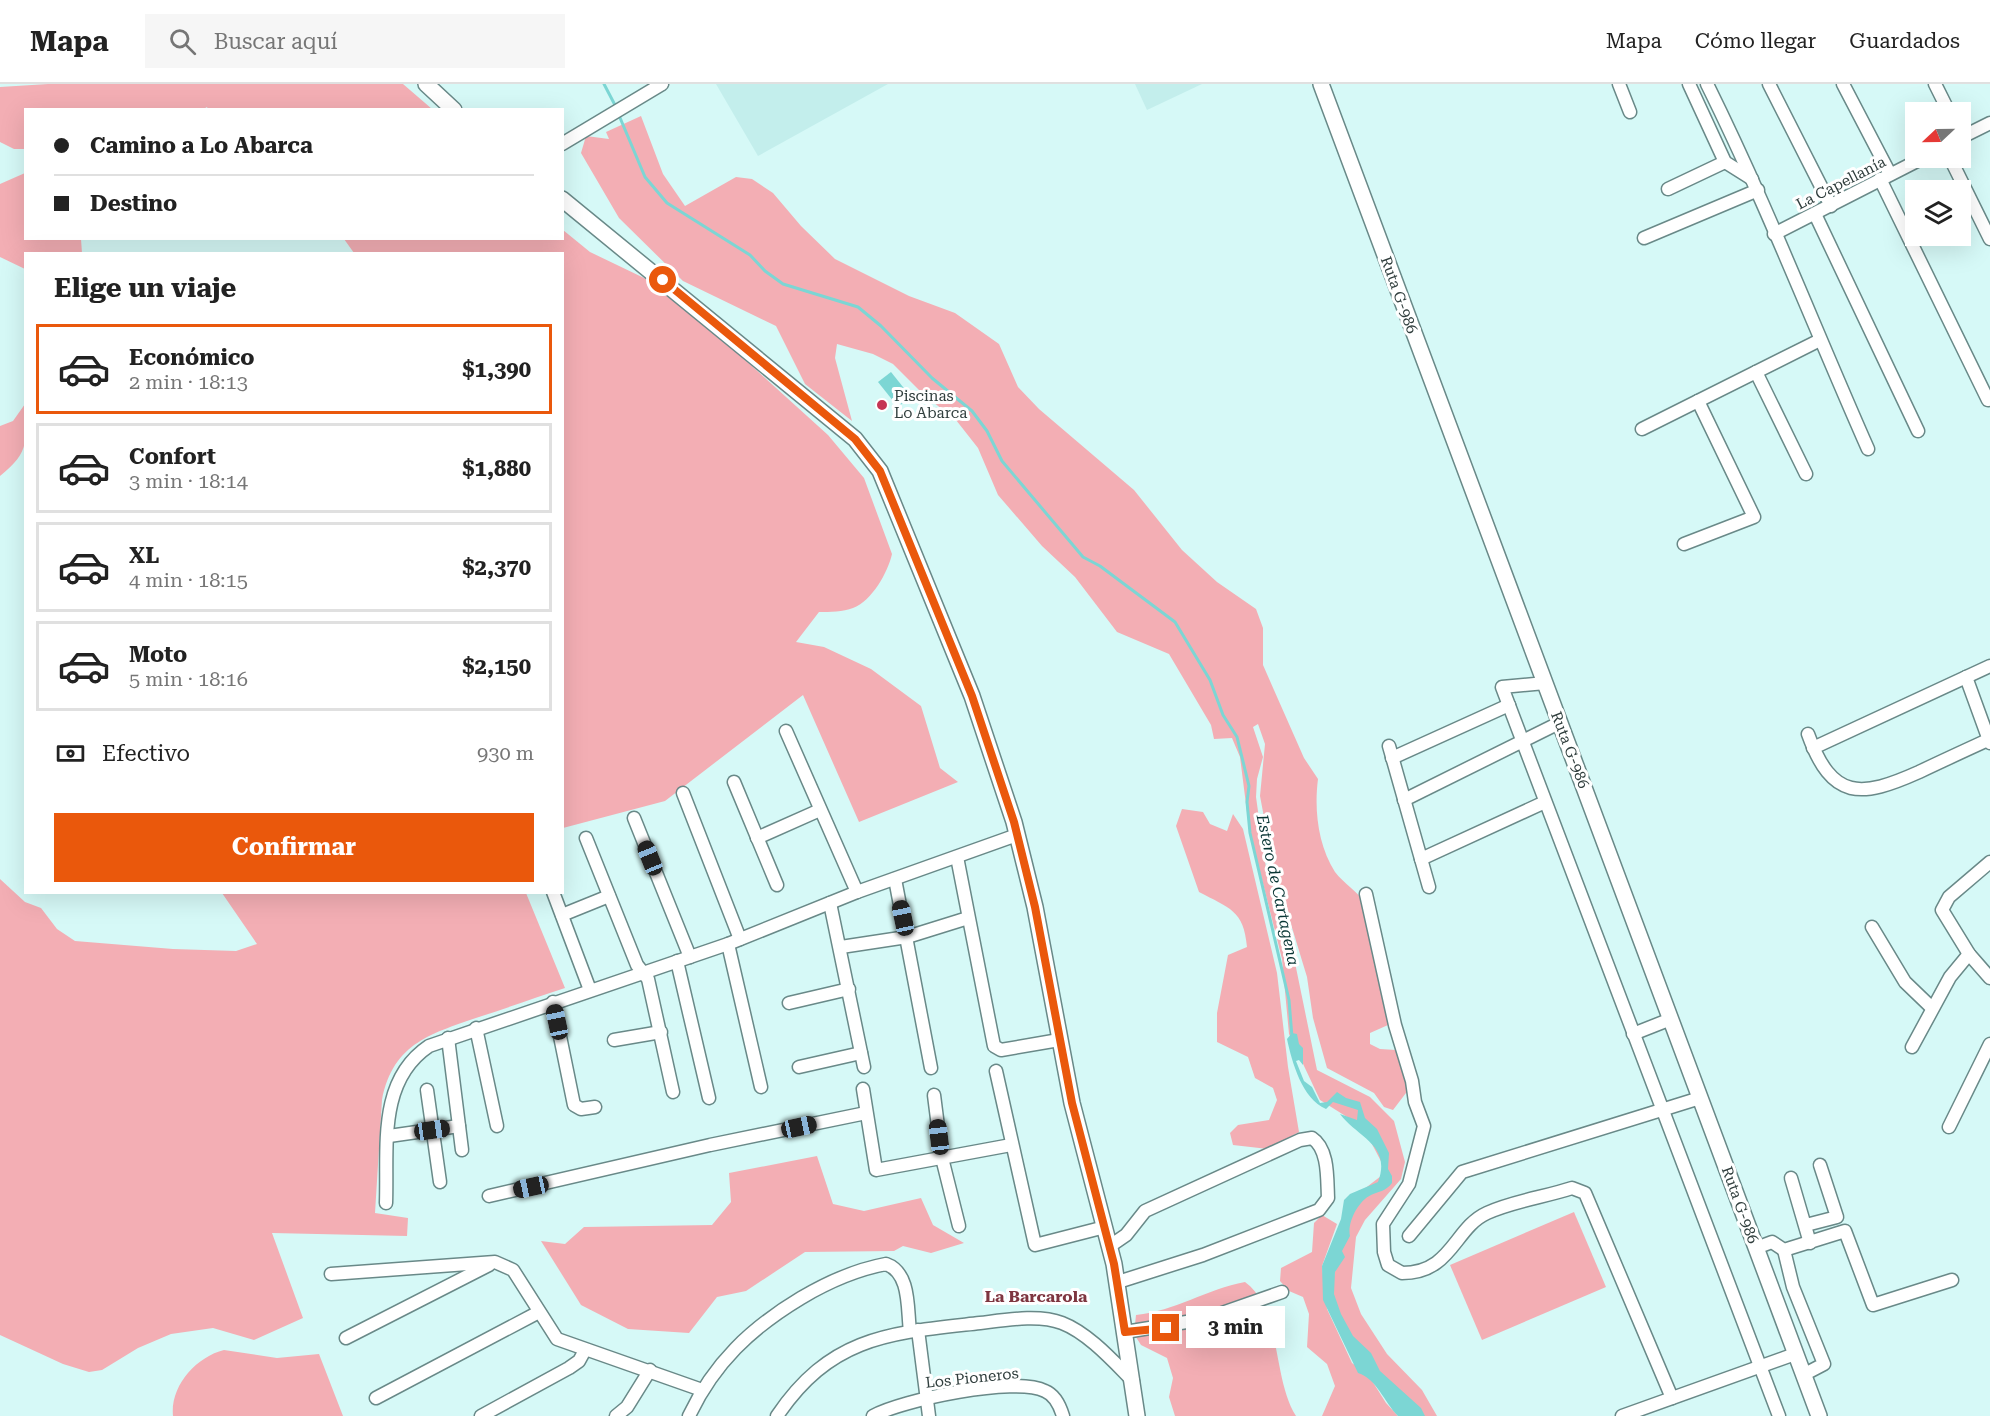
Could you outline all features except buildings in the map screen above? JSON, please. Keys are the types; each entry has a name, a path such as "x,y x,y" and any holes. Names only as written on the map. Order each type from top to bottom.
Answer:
{"main road":[{"path":"426,84 452,108"},
{"name":"Ruta G-986","path":"1321,84 1819,1416"},
{"path":"564,201 849,434 874,462 972,696 1017,836 1035,907 1059,1040 1093,1190 1105,1227 1118,1282 1137,1416"}],"street":[{"path":"564,143 662,84"},
{"path":"1619,84 1630,112"},
{"path":"1689,84 1725,162 1755,185"},
{"path":"1707,84 1755,185 1774,234 1868,449"},
{"path":"1769,84 1831,206"},
{"path":"1843,84 1988,400"},
{"path":"1935,84 1944,102"},
{"path":"1971,132 1990,123"},
{"path":"1668,189 1725,162"},
{"name":"La Capellanía","path":"1774,234 1905,167"},
{"path":"1955,168 1990,239"},
{"path":"1644,238 1755,185"},
{"path":"1815,214 1918,431"},
{"path":"1642,429 1820,340"},
{"path":"1756,372 1806,474"},
{"path":"1684,544 1754,517 1698,401"},
{"path":"1813,748 1990,666"},
{"path":"1808,734 1820,763 1835,779 1852,788 1874,790 1990,740 1966,677"},
{"path":"1545,683 1502,687 1779,1416"},
{"path":"1429,887 1390,752 1509,705"},
{"path":"1404,800 1559,723"},
{"path":"786,731 857,892"},
{"path":"734,782 777,885"},
{"path":"683,793 740,939"},
{"path":"1421,859 1545,802"},
{"path":"757,838 820,810"},
{"path":"634,818 683,959 709,1098"},
{"path":"386,1203 391,1099 401,1074 421,1051 476,1028 728,944 857,892 1017,836"},
{"path":"586,838 637,966 648,980 673,1092"},
{"path":"957,857 996,1048 1001,1050 1059,1040"},
{"path":"1989,864 1949,897 1942,910 1969,954 1990,978"},
{"path":"895,879 931,1068"},
{"path":"554,894 590,990"},
{"path":"1366,894 1413,1096 1424,1126 1408,1184 1383,1224 1384,1252 1388,1265 1402,1273 1422,1269 1441,1260 1487,1213 1572,1188 1579,1189 1585,1193 1672,1398"},
{"path":"561,915 609,896"},
{"path":"830,903 841,947 864,1067"},
{"path":"841,947 907,937 968,918"},
{"path":"1872,927 1905,982 1932,1008"},
{"path":"728,944 761,1087"},
{"path":"1912,1047 1950,976 1969,954"},
{"path":"789,1003 849,990"},
{"path":"552,1002 574,1105 579,1108 595,1107"},
{"path":"1632,1034 1671,1019"},
{"path":"476,1028 497,1126"},
{"path":"614,1040 661,1032"},
{"path":"448,1038 462,1150"},
{"path":"1949,1127 1990,1044"},
{"path":"799,1067 861,1053"},
{"path":"996,1071 1035,1245 1105,1227"},
{"path":"863,1089 876,1170 1011,1145"},
{"path":"427,1090 440,1182"},
{"path":"934,1095 942,1158 959,1226"},
{"path":"1409,1236 1462,1172 1700,1098"},
{"path":"489,1196 710,1145 866,1113"},
{"path":"389,1136 459,1126"},
{"path":"1110,1246 1126,1235 1145,1211 1300,1140 1312,1138 1318,1142 1326,1169 1328,1198 1318,1210 1203,1255 1118,1282"},
{"path":"1806,1225 1837,1217 1820,1166"},
{"path":"1791,1178 1810,1243"},
{"path":"1784,1250 1845,1231 1873,1305 1952,1280"},
{"path":"1756,1248 1772,1242 1784,1250 1793,1287 1824,1364 1803,1375"},
{"path":"331,1275 495,1262 513,1270 557,1339 702,1390"},
{"path":"346,1338 495,1262"},
{"path":"689,1416 702,1390 732,1350 762,1323 828,1283 863,1269 885,1264 900,1274 914,1330 929,1416"},
{"path":"1125,1332 1205,1319 1282,1292"},
{"path":"376,1398 539,1312"},
{"path":"777,1416 795,1392 830,1360 872,1339 914,1330 999,1321 1056,1321 1079,1333 1133,1381"},
{"path":"481,1416 503,1411 576,1364 585,1350"},
{"path":"1622,1416 1795,1354"},
{"path":"616,1416 627,1407 650,1370"},
{"name":"Los Pioneros","path":"873,1416 896,1405 927,1398 999,1388 1032,1387 1045,1390 1053,1397 1063,1416"}],"shaded area":[{"path":"48,84 403,84 431,108 24,108 24,149 14,149 0,142 0,87"},
{"path":"716,84 888,84 758,156"},
{"path":"1135,84 1202,84 1147,110"},
{"path":"641,116 663,174 685,206 736,177 752,179 773,193 801,226 835,259 909,296 955,313 999,344 1018,387 1039,409 1134,490 1182,550 1217,582 1256,609 1263,628 1263,665 1304,758 1318,779 1317,815 1321,839 1329,862 1335,872 1364,903 1388,1025 1370,1033 1370,1044 1380,1049 1396,1050 1409,1089 1393,1110 1384,1107 1374,1093 1327,1068 1313,1018 1307,977 1273,865 1260,796 1265,744 1258,724 1253,727 1263,757 1257,779 1256,797 1266,868 1285,914 1317,1070 1370,1097 1394,1121 1405,1162 1401,1179 1365,1220 1356,1237 1351,1288 1361,1314 1387,1354 1422,1390 1437,1416 1403,1416 1352,1344 1331,1291 1350,1200 1381,1176 1383,1165 1363,1127 1320,1100 1289,1034 1282,959 1249,828 1240,757 1232,738 1214,739 1211,725 1169,654 1117,632 1075,577 1042,546 998,495 978,448 956,420 924,395 893,364 873,354 837,344 835,358 852,421 805,384 776,326 683,281 619,218 581,153 586,136 609,139 606,132"},
{"path":"24,173 24,240 81,240 82,252 24,252 24,269 0,257 0,184"},
{"path":"564,231 590,252 667,289 828,435 864,478 892,554 887,569 867,599 849,609 819,612 796,642 824,647 871,669 921,706 940,768 958,782 859,822 803,695 665,801 564,828 564,252 353,252 345,240 564,240"},
{"path":"24,405 24,447 17,459 0,476 0,426 13,421"},
{"path":"1182,809 1203,812 1210,824 1227,831 1233,814 1243,829 1277,973 1288,1067 1299,1132 1268,1149 1233,1145 1230,1133 1238,1125 1269,1120 1277,1100 1273,1088 1255,1078 1248,1057 1217,1042 1217,1013 1228,955 1247,947 1242,925 1233,912 1199,892 1176,826"},
{"path":"0,879 25,902 41,908 57,929 75,941 173,949 236,951 257,944 223,894 526,894 565,988 432,1035 406,1052 395,1065 387,1080 382,1100 375,1213 408,1218 407,1236 272,1233 303,1318 254,1340 213,1328 171,1334 138,1348 102,1370 89,1372 63,1364 0,1335"},
{"path":"817,1156 833,1204 864,1211 921,1198 933,1225 964,1243 931,1253 903,1246 894,1251 805,1252 746,1291 717,1297 689,1333 628,1329 581,1305 541,1241 565,1244 584,1227 712,1225 731,1202 729,1173"},
{"path":"1574,1212 1606,1287 1482,1340 1450,1265"},
{"path":"1322,1215 1337,1224 1322,1266 1327,1309 1352,1363 1369,1376 1386,1403 1398,1416 1322,1416 1335,1386 1327,1364 1307,1347 1309,1314 1303,1297 1289,1291 1280,1281 1281,1268 1312,1252 1314,1223"},
{"path":"1245,1282 1257,1294 1265,1309 1271,1326 1283,1383 1296,1416 1175,1416 1169,1397 1173,1378 1167,1358 1141,1345 1134,1334 1136,1315 1164,1309"},
{"path":"224,1350 277,1358 319,1354 343,1416 173,1416 176,1394 187,1374 204,1359"}],"water":[{"path":"891,372 911,397 898,407 878,382"},
{"path":"1292,1033 1297,1034 1299,1044 1303,1048 1303,1065 1299,1060 1296,1061 1304,1081 1312,1087 1320,1103 1327,1102 1337,1092 1346,1098 1360,1102 1365,1118 1377,1129 1389,1153 1388,1169 1392,1176 1392,1183 1384,1190 1366,1198 1354,1213 1350,1225 1350,1236 1342,1251 1345,1257 1335,1272 1334,1294 1341,1314 1353,1336 1371,1353 1380,1371 1421,1408 1425,1416 1398,1416 1370,1380 1358,1373 1323,1300 1322,1266 1341,1219 1344,1200 1350,1194 1378,1182 1381,1169 1380,1159 1371,1143 1340,1114 1357,1120 1358,1110 1333,1102 1326,1109 1310,1097 1304,1089 1295,1069 1287,1039"}],"waterway":[{"name":"Estero de Cartagena","path":"604,84 616,107"},
{"name":"Estero de Cartagena","path":"618,113 645,177 667,203 750,255 765,271 783,284 858,307 881,326 932,378 972,411 987,431 1002,461 1083,557 1100,566 1175,622 1210,680 1223,715 1237,737 1249,786 1247,802 1250,833 1289,1000 1292,1037"}],"place":[{"name":"Piscinas Lo Abarca","path":"882,405"}],"district":[{"name":"La Barcarola","path":"1036,1296"}],"route":[{"path":"663,280 855,439 868,453 885,481 972,696 1005,790 1035,907 1072,1103 1114,1264 1125,1332 1166,1328"}]}
